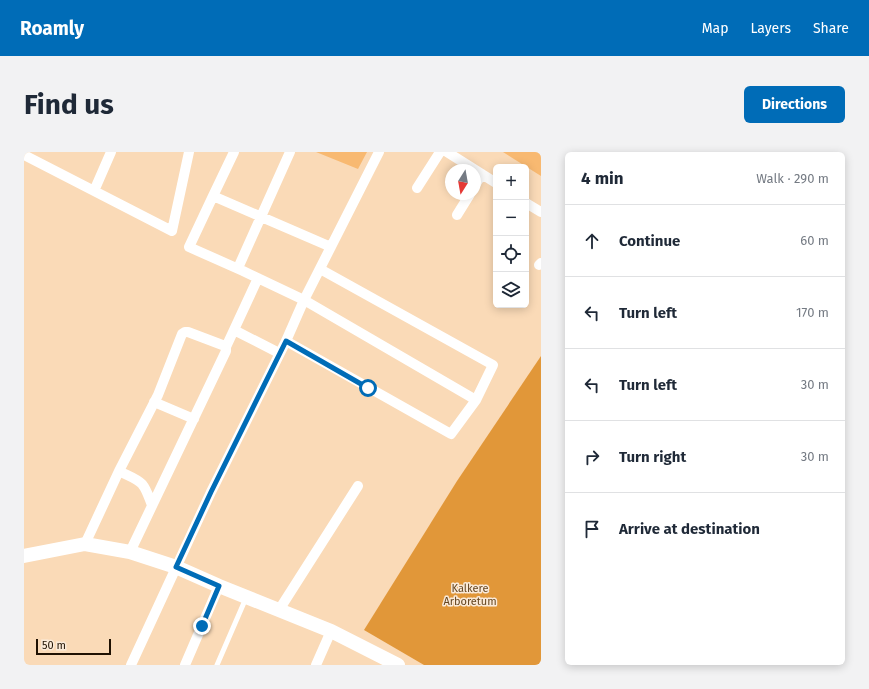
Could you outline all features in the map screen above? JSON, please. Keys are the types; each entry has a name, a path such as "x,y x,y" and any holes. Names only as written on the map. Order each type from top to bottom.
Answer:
{"main road":[{"path":"24,556 85,544 130,552 176,567 331,631 373,659 398,665"}],"street":[{"path":"94,191 111,152"},
{"path":"24,154 172,231 189,152"},
{"path":"234,152 189,247 238,268 304,300 476,400"},
{"path":"238,268 290,152"},
{"path":"131,665 211,492 280,354 304,300 379,152"},
{"path":"417,188 440,152"},
{"path":"447,152 493,181"},
{"path":"213,196 331,247"},
{"path":"456,215 466,200"},
{"path":"529,205 541,212"},
{"path":"286,341 451,434 476,400 493,365 320,269"},
{"path":"130,552 226,352 226,347 258,278"},
{"path":"234,330 280,354"},
{"path":"85,544 119,471 154,402 182,334 188,332 226,347"},
{"path":"154,402 194,418"},
{"path":"119,471 143,485 152,505"},
{"path":"279,610 358,486"},
{"path":"184,665 219,586"},
{"path":"316,665 331,631"}],"lane":[{"path":"216,665 247,597"}],"shaded area":[{"path":"316,152 367,152 358,169"},
{"path":"503,152 541,152 541,176 529,168 529,164 522,164"}],"green space":[{"name":"Kalkere Arboretum","path":"541,356 541,665 424,665 364,630 457,481"}],"route":[{"path":"202,626 219,586 176,567 211,492 286,341 368,388"}]}
